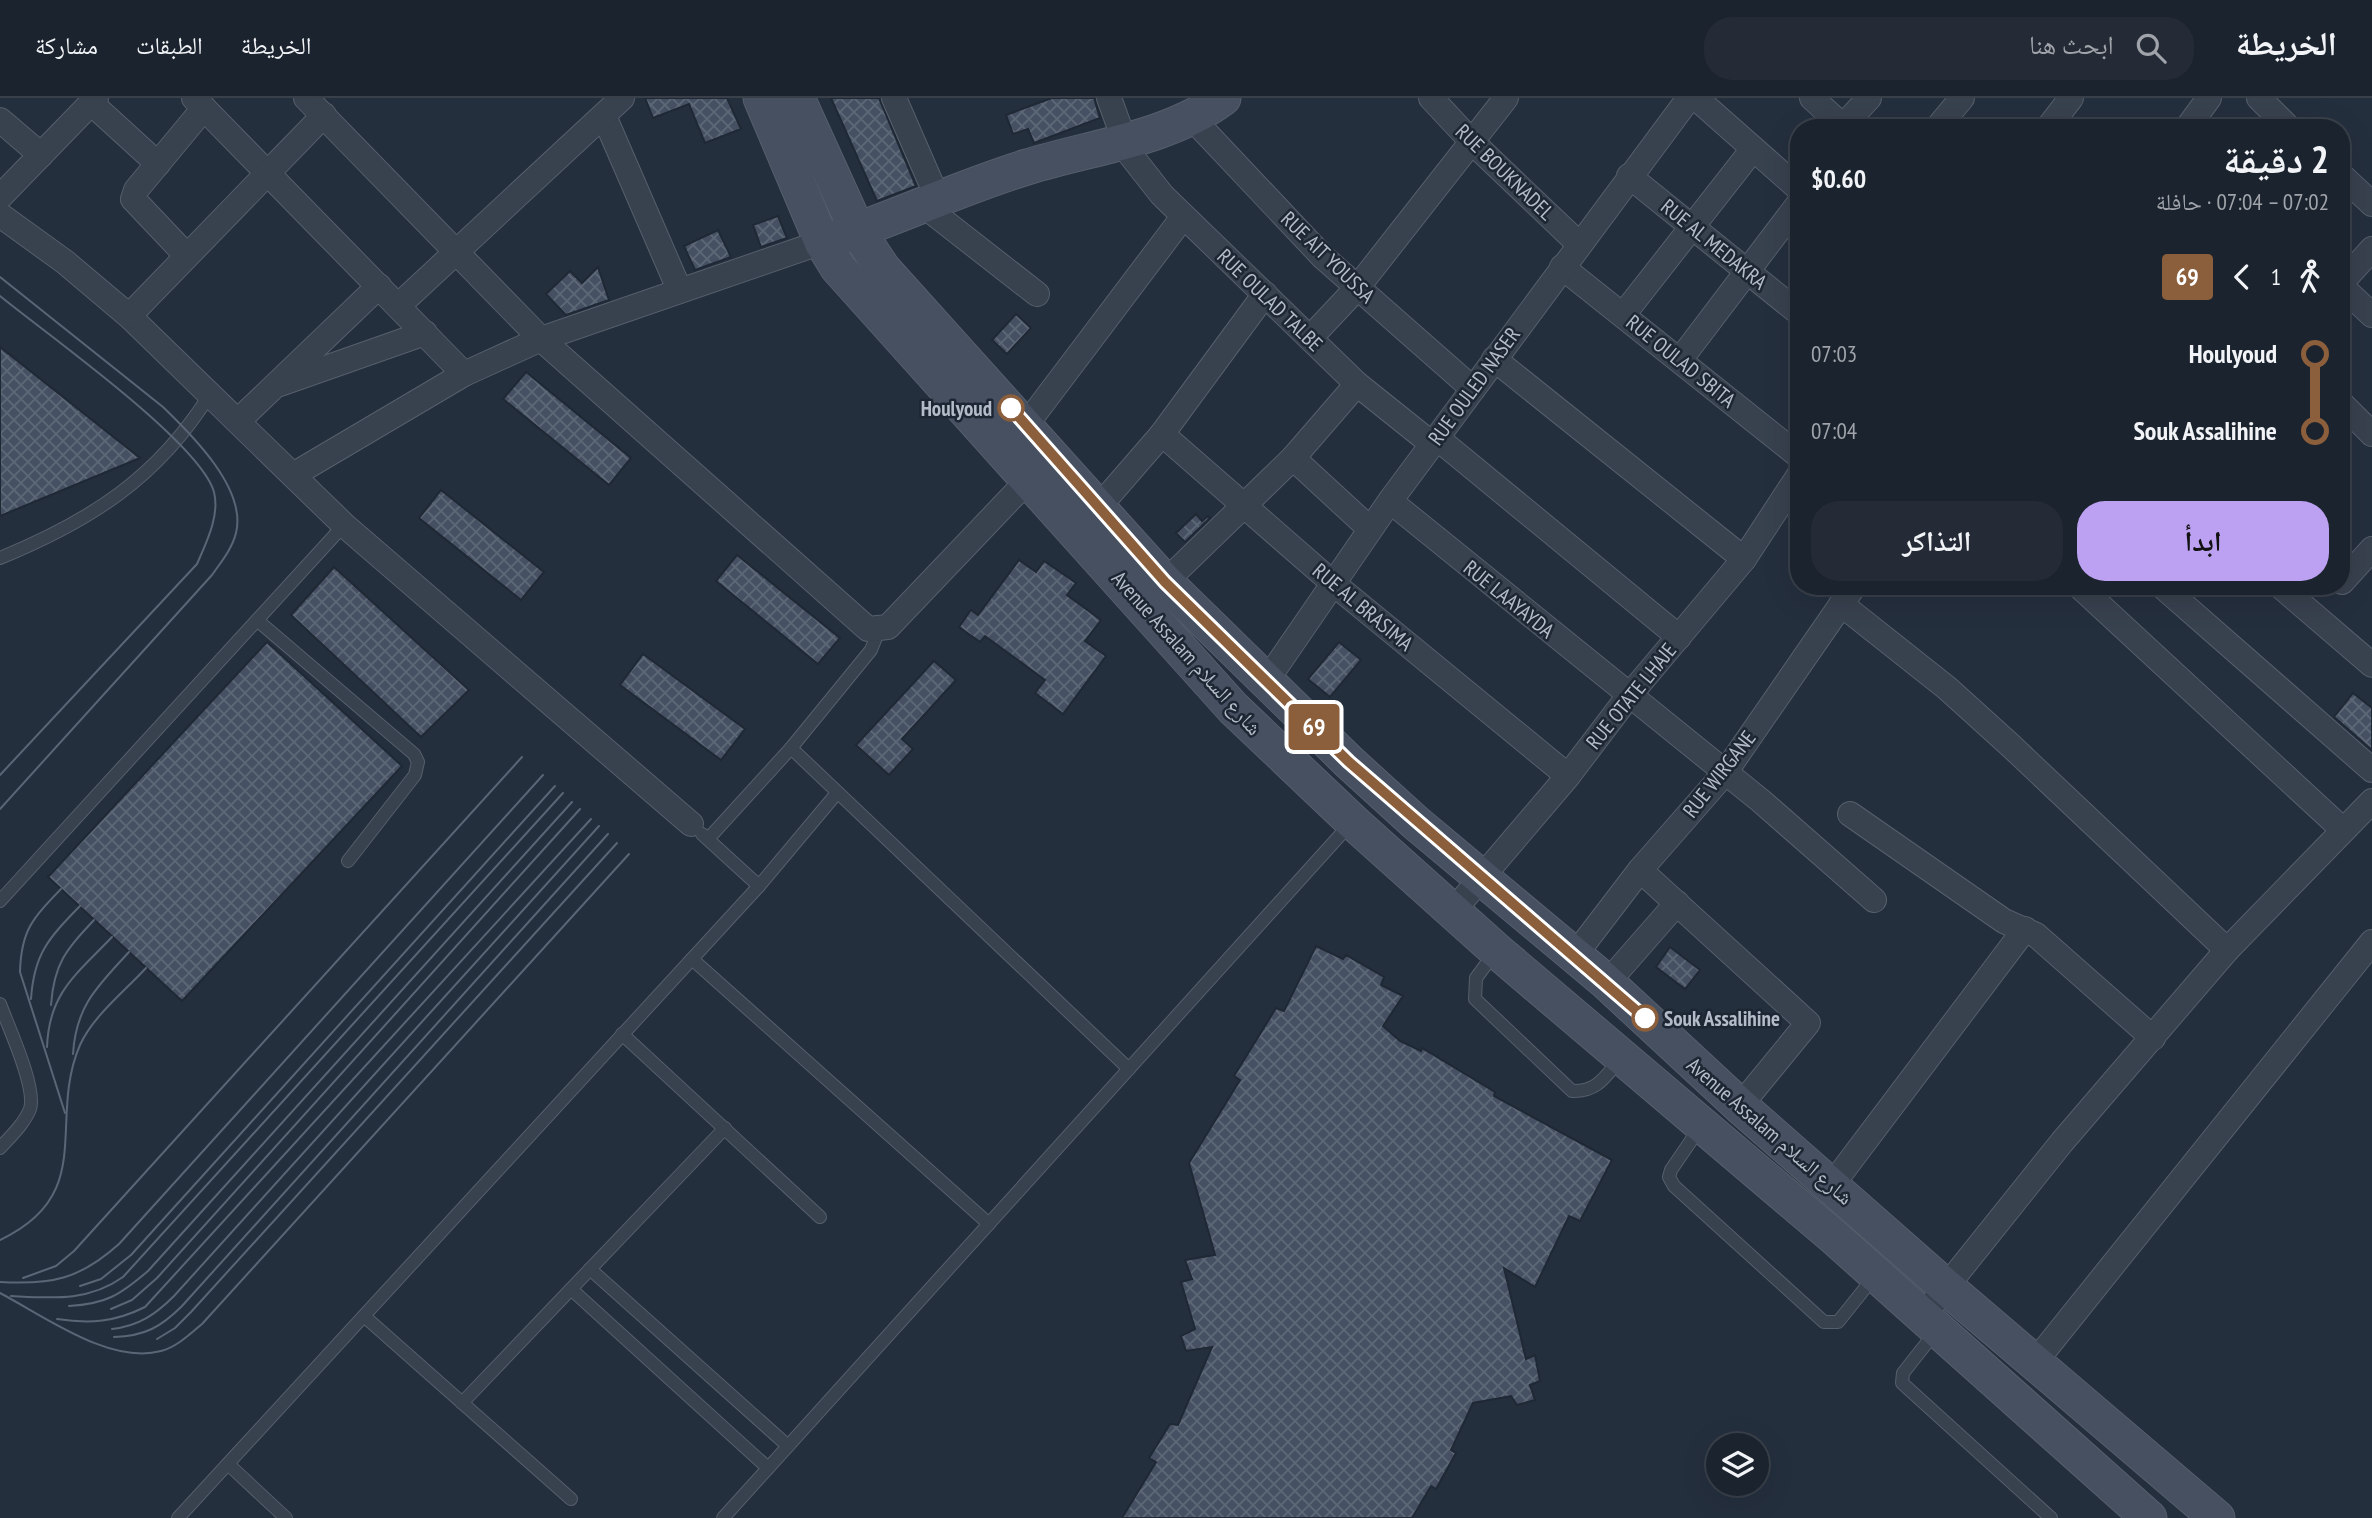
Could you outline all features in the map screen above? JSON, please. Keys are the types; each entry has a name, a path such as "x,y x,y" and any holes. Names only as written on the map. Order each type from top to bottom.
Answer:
{"street":[{"path":"398,306 622,98"},
{"name":"Avenue Assalam شارع السلام","path":"761,98 822,242 854,287 1030,478 1233,708 1353,822 1497,951 1876,1275 2149,1518"},
{"name":"Avenue Assalam شارع السلام","path":"797,98 857,230 883,269 1165,582 1397,806 1605,981 1740,1106 1946,1287 2217,1518"},
{"path":"894,98 930,202 1037,295"},
{"name":"RUE OULAD TALBE","path":"1109,98 1135,165 1183,217 1357,384 1434,441 1679,637"},
{"name":"RUE BOUKNADEL","path":"1431,98 1473,143 1579,244"},
{"path":"1310,338 1357,288 1506,98"},
{"name":"RUE OULED NASER","path":"1267,681 1390,501 1689,98"},
{"path":"1696,98 1790,181"},
{"path":"1812,98 1835,119"},
{"path":"1851,119 1869,98"},
{"path":"1944,119 1962,98"},
{"path":"2055,119 2071,98"},
{"path":"2194,119 2209,98"},
{"path":"2259,98 2280,119"},
{"path":"0,197 93,101 158,164"},
{"path":"186,255 133,199 136,190 158,164 199,103 464,374"},
{"path":"293,475 464,374 541,339 679,289 857,230 1027,167 1126,140 1208,105"},
{"name":"RUE AIT YOUSSA","path":"1208,105 1296,229 1357,288 1473,388"},
{"path":"130,316 186,255 269,174 315,107 541,339 868,629 888,627 1030,478"},
{"path":"604,116 679,289"},
{"path":"0,120 41,155"},
{"path":"1623,315 1753,149"},
{"name":"RUE AL MEDAKRA","path":"1629,176 1790,305"},
{"path":"2350,189 2372,204"},
{"path":"0,215 130,316 344,525 699,832"},
{"path":"1680,360 1790,215"},
{"path":"1026,425 1183,217"},
{"path":"2350,275 2372,249"},
{"name":"RUE OULAD SBITA","path":"1562,267 1790,449"},
{"path":"238,421 379,286"},
{"path":"2350,292 2372,315"},
{"path":"1097,509 1162,434 1265,294"},
{"path":"273,387 425,333"},
{"path":"1494,359 1744,559"},
{"path":"1165,582 1293,458 1357,384"},
{"path":"2350,412 2372,434"},
{"name":"RUE AL BRASIMA","path":"1162,434 1334,584 1567,776"},
{"path":"1293,458 1370,529"},
{"name":"RUE OTATE LHAJE","path":"1454,910 1744,559 1790,489"},
{"name":"RUE LAAYAYDA","path":"1390,501 1724,774 1761,801 1874,900"},
{"path":"2350,573 2372,549"},
{"path":"1848,595 2227,950"},
{"name":"RUE WIRGANE","path":"1575,955 1640,870 1724,774 1848,595"},
{"path":"2089,595 2342,829"},
{"path":"2172,595 2372,770"},
{"path":"2290,595 2372,666"},
{"path":"2311,614 2329,595"},
{"path":"1930,1324 1946,1287 2062,1142 2227,950 2372,801"},
{"path":"1850,814 2004,921 2036,935 2153,1038"},
{"path":"1640,870 1808,1023 1740,1106"},
{"path":"1574,1015 1677,903"},
{"path":"1832,1185 2025,929"},
{"path":"2035,1362 2372,942"}],"lane":[{"path":"0,558 84,519 149,471 187,430 210,394"},
{"path":"0,901 344,525"},
{"path":"0,548 26,547"},
{"path":"257,620 414,754 418,761 415,775 348,861"},
{"path":"759,886 699,832 792,748 871,650 879,630"},
{"path":"792,748 1129,1069"},
{"path":"178,1518 759,886 837,793"},
{"path":"723,1518 1353,822"},
{"path":"1497,951 1476,978 1475,999 1572,1091 1587,1092 1597,1087 1622,1056"},
{"path":"692,959 989,1224"},
{"path":"0,1004 30,1087 31,1106 21,1124 0,1148"},
{"path":"622,1034 820,1217"},
{"path":"1701,1126 1671,1170 1669,1177 1674,1186 1824,1322 1838,1322 1876,1275"},
{"path":"462,1403 725,1128"},
{"path":"590,1269 788,1446"},
{"path":"571,1289 768,1468"},
{"path":"364,1316 572,1499"},
{"path":"1930,1324 1903,1373 1902,1383 2051,1518"},
{"path":"228,1464 286,1518"}],"building":[{"path":"645,98 727,98 741,129 705,143 689,104 653,118"},
{"path":"831,98 879,98 916,186 877,201"},
{"path":"1052,98 1094,98 1100,118 1034,143 1028,129 1013,134 1006,115"},
{"path":"778,216 787,238 761,247 753,225"},
{"path":"718,230 731,257 695,270 684,246"},
{"path":"598,267 609,300 566,315 546,294 570,271 582,283"},
{"path":"1016,314 1031,328 1007,354 992,340"},
{"path":"0,347 140,458 0,516"},
{"path":"526,372 631,458 609,485 503,399"},
{"path":"441,490 544,572 521,600 419,518"},
{"path":"1196,514 1202,521 1208,516 1210,518 1185,542 1176,533"},
{"path":"737,555 840,638 818,664 716,581"},
{"path":"1019,560 1036,572 1044,561 1076,583 1067,595 1101,620 1085,641 1106,656 1063,714 1035,693 1045,680 985,636 980,642 959,627 971,610 978,615"},
{"path":"334,567 469,690 421,737 291,615"},
{"path":"267,642 402,766 182,1001 48,877"},
{"path":"1339,642 1361,660 1330,697 1308,679"},
{"path":"643,654 745,729 721,760 620,685"},
{"path":"934,661 956,680 902,739 913,749 889,775 856,745"},
{"path":"2353,693 2372,708 2372,750 2334,717"},
{"path":"1316,946 1343,959 1346,955 1384,977 1381,985 1403,996 1383,1026 1400,1041 1421,1051 1422,1048 1495,1092 1494,1096 1612,1160 1580,1221 1569,1216 1535,1287 1504,1268 1526,1359 1535,1355 1540,1381 1530,1385 1535,1400 1517,1405 1511,1396 1473,1403 1451,1450 1456,1453 1436,1489 1431,1486 1412,1518 1122,1518 1156,1462 1149,1458 1170,1424 1178,1425 1212,1347 1186,1351 1181,1336 1195,1329 1181,1282 1192,1279 1185,1260 1215,1255 1189,1163 1240,1080 1234,1076 1276,1008 1284,1011"},
{"path":"1670,947 1700,970 1685,989 1656,967"}],"tram line":[{"path":"0,277 175,419 202,448 225,481 237,516 232,544 212,575 0,809"},
{"path":"0,296 119,389 181,445 203,471 214,492 215,501 211,529 197,564 0,775"},
{"path":"23,1278 56,1266 74,1251 522,757"},
{"path":"0,1282 50,1281 64,1277 91,1265 119,1244 543,775"},
{"path":"80,1286 101,1279 131,1255 555,786"},
{"path":"11,1296 83,1295 123,1277 563,793"},
{"path":"69,1306 112,1297 148,1271 572,802"},
{"path":"111,1309 132,1300 157,1278 580,809"},
{"path":"57,1319 102,1321 145,1307 591,819"},
{"path":"112,1329 146,1318 174,1296 599,826"},
{"path":"114,1337 135,1335 152,1329 182,1306 608,834"},
{"path":"157,1339 175,1328 191,1312 617,843"},
{"path":"0,1293 78,1336 121,1351 161,1351 183,1340 202,1324 629,854"},
{"path":"61,889 30,926 23,945 20,972 65,1113"},
{"path":"31,999 36,970 45,947 80,906"},
{"path":"51,1005 55,978 63,958 94,920"},
{"path":"47,1047 49,1028 59,998 67,985 112,937"},
{"path":"73,1054 79,1022 90,997 129,952"},
{"path":"0,1240 30,1222 49,1201 60,1178 71,1073 80,1045 101,1014 146,968"}],"bus line":[{"name":"69","path":"1011,408 1097,509 1165,582 1349,762 1416,823 1575,955 1645,1018"}],"place":[{"name":"Houlyoud","path":"1011,408"},
{"name":"Souk Assalihine","path":"1645,1018"}]}
